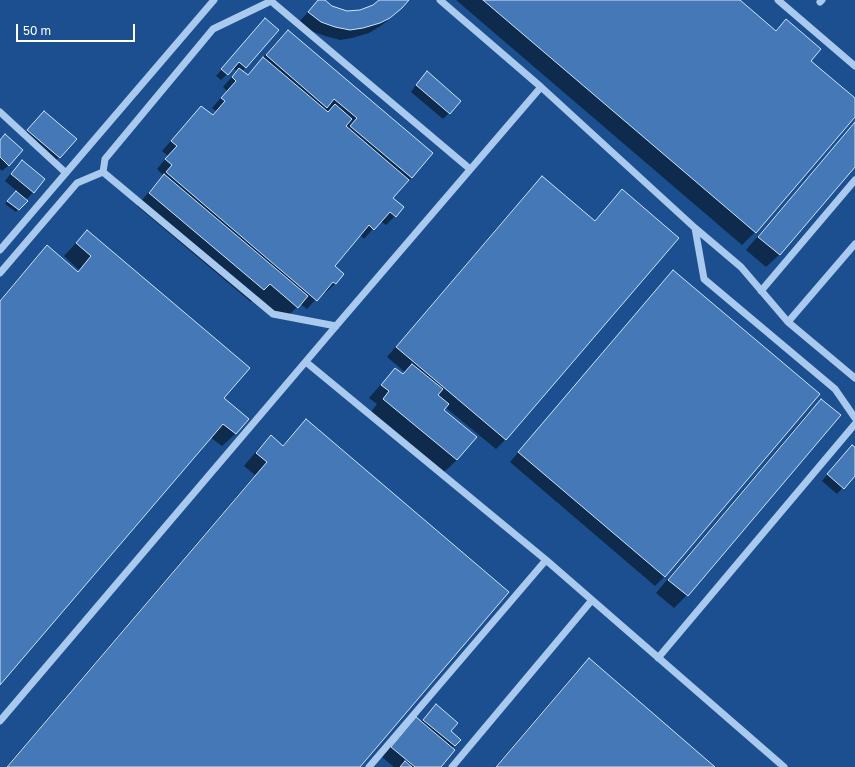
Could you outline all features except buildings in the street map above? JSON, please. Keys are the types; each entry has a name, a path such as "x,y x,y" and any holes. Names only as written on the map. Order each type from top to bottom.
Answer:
{"street":[{"path":"0,250 214,0"},
{"path":"440,0 541,87 695,228 741,267 788,322 855,378"},
{"path":"778,0 855,66"},
{"path":"103,172 105,159 213,29 271,1 470,169"},
{"path":"0,721 541,87"},
{"path":"0,112 66,173"},
{"path":"0,273 77,183 103,172"},
{"path":"103,172 273,314 336,326"},
{"path":"762,291 855,180"},
{"path":"695,228 704,279 835,389 855,418"},
{"path":"788,322 855,244"},
{"path":"306,362 546,560 784,767"},
{"path":"658,658 855,424"},
{"path":"369,767 546,560"},
{"path":"452,767 592,600"}]}
